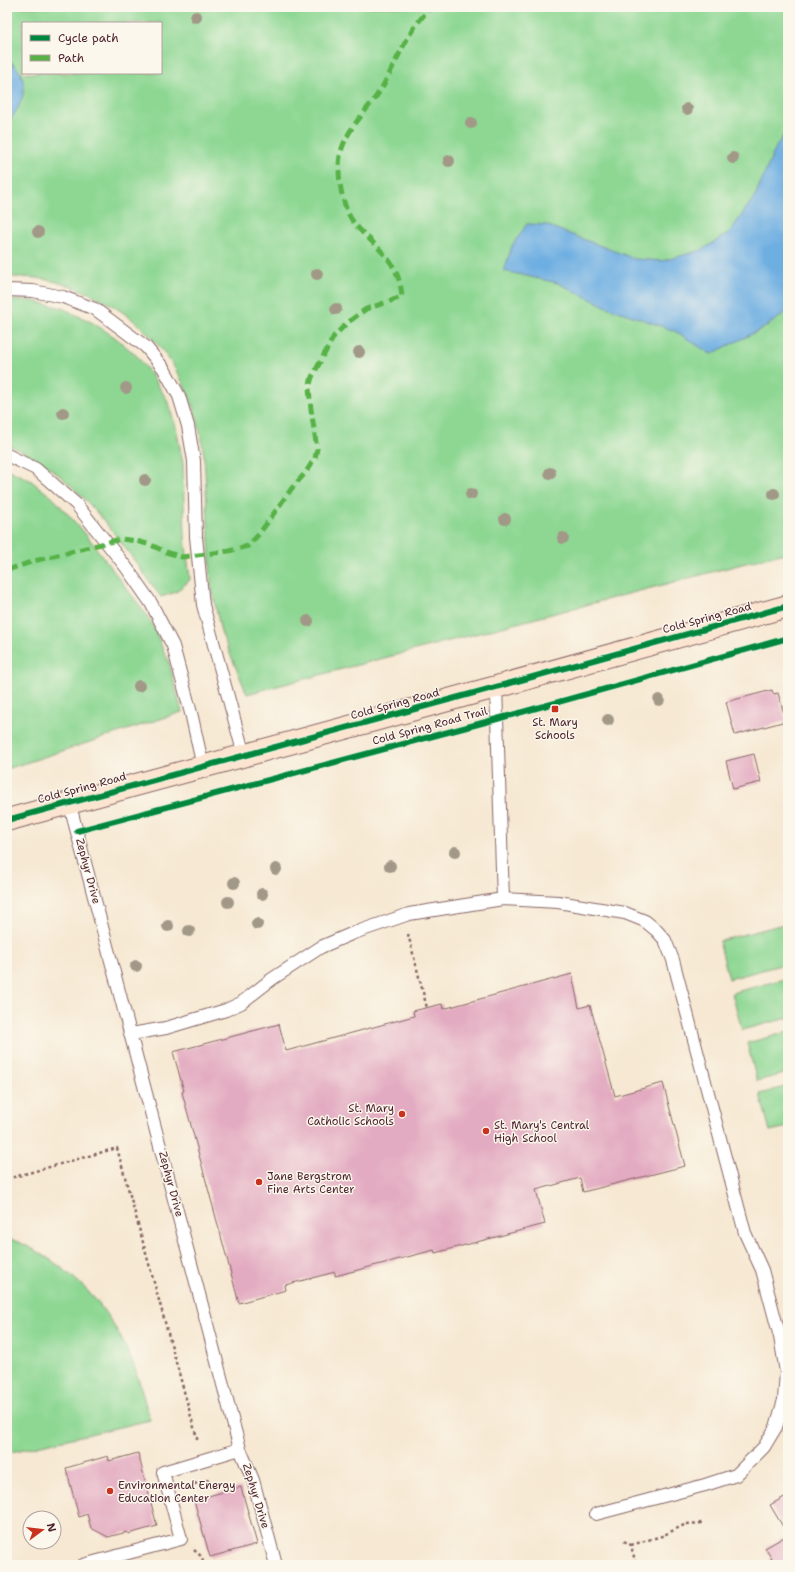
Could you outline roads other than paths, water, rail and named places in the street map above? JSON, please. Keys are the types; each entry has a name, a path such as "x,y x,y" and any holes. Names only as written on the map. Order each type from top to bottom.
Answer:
{"street":[{"name":"Cold Spring Road","path":"7,820 788,606"}],"lane":[{"path":"7,290 41,292 63,297 95,309 146,347 164,370 179,396 188,426 194,460 196,537 203,605 244,756"},
{"path":"7,455 36,469 76,504 126,566 151,603 173,646 192,716 203,767"},
{"path":"496,687 503,899"},
{"name":"Zephyr Drive","path":"69,802 240,1449 253,1480 276,1565"},
{"path":"131,1034 166,1028 241,1003 272,979 322,947 351,934 409,914 503,899 558,902 625,913 645,921 656,930 665,940 673,960 746,1233 762,1270 780,1337 786,1372 784,1400 776,1427 764,1447 736,1475 596,1514"},
{"path":"83,1565 182,1539 163,1472 240,1449"}],"water":[{"path":"7,57 21,74 24,88 21,101 7,124"},
{"path":"788,129 788,311 764,328 711,354 675,331 607,307 558,283 504,271 512,246 527,224 546,225 635,259 662,261 702,250 730,232 755,196 777,145"}],"place":[{"name":"St. Mary Schools","path":"555,709"},
{"name":"St. Mary Catholic Schools","path":"402,1114"},
{"name":"St. Mary's Central High School","path":"486,1131"},
{"name":"Jane Bergstrom Fine Arts Center","path":"259,1182"},
{"name":"Environmental Energy Education Center","path":"110,1491"}]}
